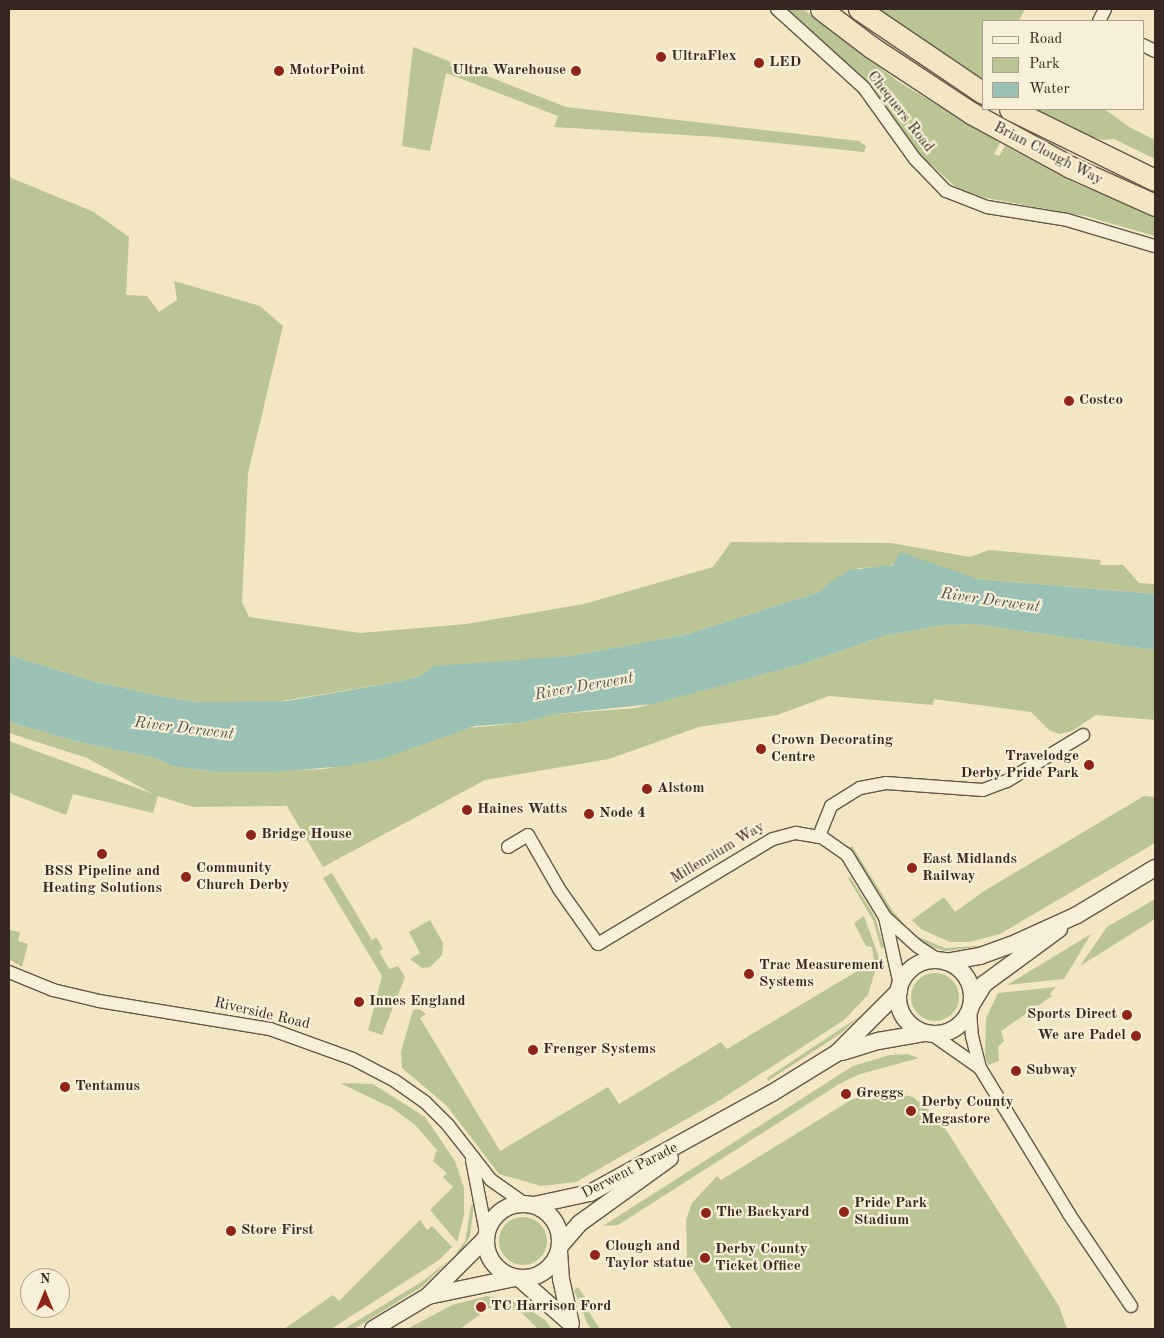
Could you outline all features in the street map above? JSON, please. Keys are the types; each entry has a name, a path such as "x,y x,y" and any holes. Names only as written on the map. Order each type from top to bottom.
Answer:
{"highway":[{"name":"Brian Clough Way","path":"821,9 871,47 971,113 1070,167 1155,205"},
{"path":"859,9 982,92"},
{"name":"Brian Clough Way","path":"1012,110 1155,180"}],"street":[{"name":"Chequers Road","path":"777,9 864,88 915,159 934,176 934,181 946,191 987,207 1067,220 1155,246"},
{"path":"819,836 831,806 860,788 886,783 983,790 1007,781 1083,735"},
{"name":"Millennium Way","path":"508,847 528,835 559,889 598,944 773,839 796,833 819,836 834,843 848,855 885,918 916,946 943,961"},
{"path":"980,1068 929,1034 914,1028 903,1015 899,988 916,966 1001,950 1077,915 1155,868"},
{"path":"929,1034 954,1030 971,1007 984,984 1037,948 1077,915"},
{"name":"Millennium Way","path":"885,918 899,988"},
{"path":"943,961 967,978 972,1036 980,1068 1069,1214 1131,1306"},
{"name":"Riverside Road","path":"9,972 65,993 251,1025 330,1049 376,1070 424,1102 448,1125 472,1159 498,1187 529,1204"},
{"name":"Derwent Parade","path":"837,1053 899,988"},
{"name":"Derwent Parade","path":"529,1204 590,1193 695,1137 837,1053 878,1041 929,1034"},
{"name":"Derwent Parade","path":"560,1248 580,1223 649,1175 695,1137"},
{"name":"Riverside Road","path":"472,1159 486,1236"},
{"path":"373,1329 428,1296 486,1236 500,1212 529,1204 554,1220 560,1248 561,1279 572,1327"},
{"path":"486,1236 493,1263 517,1278 572,1327"},
{"path":"428,1296 469,1285 545,1272 560,1248"}],"green space":[{"path":"787,9 803,9 899,82 1000,143 994,154 999,156 1005,146 1077,184 1155,216 1155,236 1085,216 986,198 958,189 915,150 864,80"},
{"path":"872,9 1025,9 1020,20 982,20 982,81"},
{"path":"413,47 566,107 859,141 866,146 864,152 717,137 554,127 558,116 446,73 430,151 402,146"},
{"path":"1035,110 1105,110 1131,128 1155,140 1155,159 1114,139 1103,140 1077,133"},
{"path":"9,177 94,212 129,237 126,295 147,296 159,312 177,300 174,281 260,306 283,326 248,473 242,602 249,617 360,633 466,624 584,604 713,567 731,542 891,543 970,557 989,550 1101,560 1100,565 1123,565 1139,583 1155,584 1155,594 978,579 895,563 886,567 859,568 820,592 684,635 570,656 434,668 422,675 402,681 270,703 201,702 170,698 96,682 9,655"},
{"path":"975,624 1155,650 1155,720 1096,715 1072,731 1059,734 1049,730 1031,712 934,699 933,705 829,696 777,715 699,727 609,759 485,780 323,867 287,806 193,807 158,796 153,813 73,794 66,815 9,793 9,741 153,794 87,758 9,733 9,722 83,743 156,758 172,766 215,772 324,769 382,759 458,729 519,723 557,714 636,708 806,663 884,636 942,625"},
{"path":"1144,796 1155,797 1155,843 1000,934 969,942 950,942 921,929 912,920 944,897 955,912 984,891"},
{"path":"852,846 892,910 910,931 908,932 884,906 849,848"},
{"path":"332,873 372,940 376,937 383,949 379,951 389,969 398,966 405,977 382,1035 368,1030 382,976 323,878"},
{"path":"850,877 875,917 884,947 881,948 873,920 848,878"},
{"path":"1155,899 1155,919 1080,966 1107,927"},
{"path":"864,916 879,958 868,995 844,1020 720,1100 576,1182 541,1186 499,1174 447,1106 402,1068 401,1052 413,1010 419,1009 426,1014 420,1018 500,1151 608,1087 619,1104 721,1042 727,1049 874,961 872,947 866,946 854,923"},
{"path":"430,920 443,943 442,955 430,967 422,968 410,959 420,953 409,932"},
{"path":"9,930 20,932 18,941 28,944 22,967 9,959"},
{"path":"1091,934 1064,979 1007,985"},
{"path":"916,936 945,948 996,945 945,951 925,945 914,939"},
{"path":"935,973 944,975 952,980 957,988 959,997 957,1006 952,1014 944,1019 935,1021 926,1019 918,1014 913,1006 911,997 913,988 918,980 926,975"},
{"path":"1056,987 1050,994 1052,996 1001,1031 1004,1041 998,1047 999,1061 988,1065 985,1056 986,1018 998,993"},
{"path":"860,1016 840,1034 768,1081 767,1078"},
{"path":"907,1054 919,1058 860,1074 839,1084 618,1225 603,1226 853,1066 890,1055"},
{"path":"340,1083 373,1084 425,1117 455,1161 464,1188 464,1215 457,1242 430,1210 453,1187 443,1177 447,1173 433,1161 437,1150 415,1125 392,1108"},
{"name":"Pride Park Stadium","path":"882,1090 913,1097 939,1119 1059,1306 1067,1329 732,1329 687,1259 686,1220 692,1203 717,1176 721,1180 851,1100"},
{"path":"474,1204 470,1236 459,1255 456,1253 465,1242 471,1205"},
{"path":"523,1217 532,1219 540,1224 545,1232 547,1241 545,1250 540,1258 532,1263 523,1265 514,1263 506,1258 501,1250 499,1241 501,1232 506,1224 514,1219"},
{"path":"420,1220 427,1230 432,1226 452,1247 439,1260 331,1329 284,1329 333,1295 339,1301"},
{"path":"449,1260 423,1286 354,1329 344,1329 423,1281"},
{"path":"578,1287 585,1298 585,1306 600,1329 591,1329 587,1323 574,1290"},
{"path":"487,1296 517,1302 545,1320 552,1329 538,1329 521,1312 506,1308 489,1308 460,1329 407,1329 452,1305"}],"water":[{"name":"River Derwent","path":"900,552 978,579 1155,594 1155,650 975,624 942,625 884,636 806,663 652,704 557,714 519,723 475,726 382,759 347,766 272,772 215,772 172,766 156,758 83,743 9,722 9,655 96,682 170,698 201,702 287,701 402,681 422,675 434,666 570,656 684,635 820,592 830,582 850,570 893,565"}],"place":[{"name":"UltraFlex","path":"661,57"},
{"name":"LED","path":"759,63"},
{"name":"MotorPoint","path":"279,71"},
{"name":"Ultra Warehouse","path":"576,71"},
{"name":"Costco","path":"1069,401"},
{"name":"Crown Decorating Centre","path":"761,749"},
{"name":"Travelodge Derby Pride Park","path":"1089,765"},
{"name":"Alstom","path":"647,789"},
{"name":"Haines Watts","path":"467,810"},
{"name":"Node 4","path":"589,814"},
{"name":"Bridge House","path":"251,835"},
{"name":"BSS Pipeline and Heating Solutions","path":"102,854"},
{"name":"East Midlands Railway","path":"912,868"},
{"name":"Community Church Derby","path":"186,877"},
{"name":"Trac Measurement Systems","path":"749,974"},
{"name":"Innes England","path":"359,1002"},
{"name":"Sports Direct","path":"1127,1015"},
{"name":"We are Padel","path":"1136,1036"},
{"name":"Frenger Systems","path":"533,1050"},
{"name":"Subway","path":"1016,1071"},
{"name":"Tentamus","path":"65,1087"},
{"name":"Greggs","path":"846,1094"},
{"name":"Derby County Megastore","path":"911,1111"},
{"name":"Pride Park Stadium","path":"844,1212"},
{"name":"The Backyard","path":"706,1213"},
{"name":"Store First","path":"231,1231"},
{"name":"Clough and Taylor statue","path":"595,1255"},
{"name":"Derby County Ticket Office","path":"705,1258"},
{"name":"TC Harrison Ford","path":"481,1307"}]}
